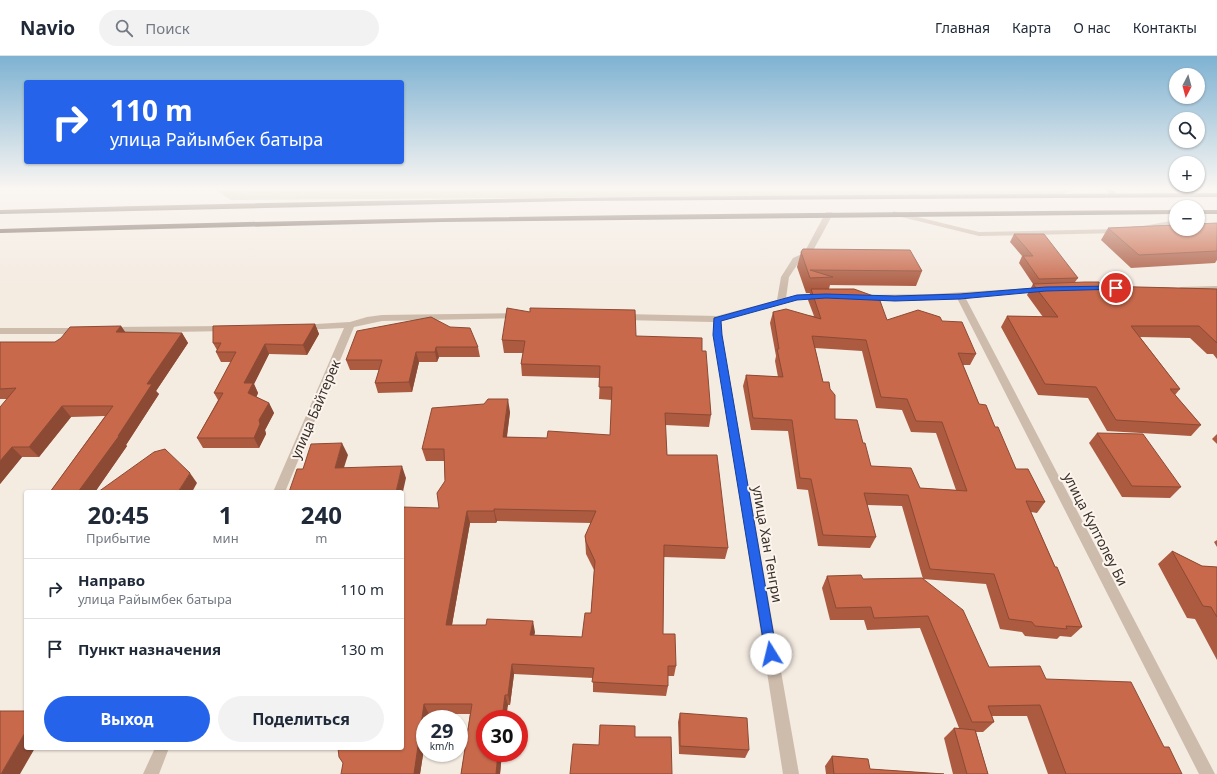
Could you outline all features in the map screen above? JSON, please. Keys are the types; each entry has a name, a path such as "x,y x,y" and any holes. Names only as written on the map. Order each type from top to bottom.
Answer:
{"highway":[{"path":"0,231 351,222"}],"street":[{"path":"781,301 785,278 792,265 796,260 807,254 825,222"},
{"path":"929,222 979,234 1112,232 1169,223"},
{"path":"1173,289 1217,288"},
{"path":"856,297 895,298 960,296 1054,289"},
{"path":"613,317 717,319 781,301 797,298 833,296"},
{"name":"улица Култолеу Би","path":"960,296 1100,571 1207,774"},
{"path":"289,327 350,325 367,320 382,318 526,316"},
{"name":"улица Хан Тенгри","path":"717,319 718,335 791,774"},
{"name":"улица Байтерек","path":"280,490 350,325"},
{"path":"0,331 236,329"},
{"path":"151,774 161,750"}],"building":[{"path":"1217,223 1217,251 1139,255 1108,228 1169,225 1169,236 1205,236 1205,224"},
{"path":"1014,234 1044,234 1078,278 1039,279 1023,256 1033,256"},
{"path":"803,249 910,250 922,271 810,270 833,277 810,278 801,252"},
{"path":"1099,282 1099,286 1217,289 1217,343 1199,326 1131,326 1180,389 1170,389 1201,425 1116,420 1096,387 1045,384 1007,316 1058,317 1033,284"},
{"path":"811,289 854,289 879,298 887,320 918,310 940,317 942,321 962,322 976,354 958,353 979,404 986,405 995,427 998,427 1016,469 1028,469 1045,502 1026,501 1055,567 1057,567 1082,627 1066,626 1067,629 1035,626 1032,622 1009,619 994,574 930,569 908,495 864,493 876,537 823,535 811,479 800,478 792,420 753,418 746,375 783,377 777,349 779,349 773,312 786,309 821,319","holes":["812,336 866,340 881,397 907,399 916,421 942,422 967,491 920,488 911,468 871,466 857,420 835,419 835,395 830,389 829,382 823,382"]},
{"path":"507,308 530,312 530,308 635,310 636,336 702,338 702,351 706,351 711,415 665,413 667,455 717,455 728,548 664,545 663,634 675,634 676,666 668,666 668,686 592,682 594,668 512,664 508,695 505,695 503,710 476,710 476,762 497,762 496,774 461,774 463,762 468,762 468,729 472,704 424,704 423,710 416,710 416,760 414,774 341,774 343,763 339,757 338,750 404,750 404,507 439,508 437,493 445,481 444,449 422,449 432,408 484,404 488,399 508,399 503,437 547,438 548,431 610,435 612,387 599,387 600,366 521,364 525,341 502,340","holes":["494,509 596,511 585,536 586,542 595,561 591,613 585,613 582,637 530,635 533,621 487,619 486,625 446,625 467,511 494,511"]},
{"path":"431,317 450,327 470,328 478,347 436,347 435,352 416,352 409,382 375,383 382,360 346,360 357,331"},
{"path":"315,324 303,345 265,344 244,383 253,383 248,393 269,403 259,420 260,424 254,438 197,438 223,393 214,393 236,352 216,352 221,343 213,343 213,326"},
{"path":"121,326 116,332 182,333 147,384 152,384 119,436 79,490 51,490 113,406 62,406 29,447 12,447 0,461 0,407 16,388 0,389 0,342 55,342 61,338 70,327"},
{"path":"1097,433 1143,434 1181,487 1132,486"},
{"path":"342,443 335,468 402,466 396,490 290,490 297,469 303,469 311,444"},
{"path":"165,449 190,473 179,490 101,490 154,452"},
{"path":"1172,551 1202,566 1217,567 1217,617 1211,607 1203,606"},
{"path":"861,575 863,579 922,578 963,610 989,667 1040,666 1046,679 1131,682 1164,747 1169,747 1182,774 1066,774 1040,705 988,706 994,722 972,722 928,616 874,618 871,607 836,608 827,576"},
{"path":"0,711 24,711 24,734 0,774"},
{"path":"680,713 747,718 749,750 680,746"},
{"path":"600,725 635,726 635,737 671,737 672,774 570,774 573,744 599,745"},
{"path":"954,728 975,730 988,774 967,774"},
{"path":"832,756 868,759 870,769 944,774 834,774"}],"route":[{"path":"771,654 718,335 717,319 797,298 826,296 895,298 960,296 1046,289 1116,288"}]}
